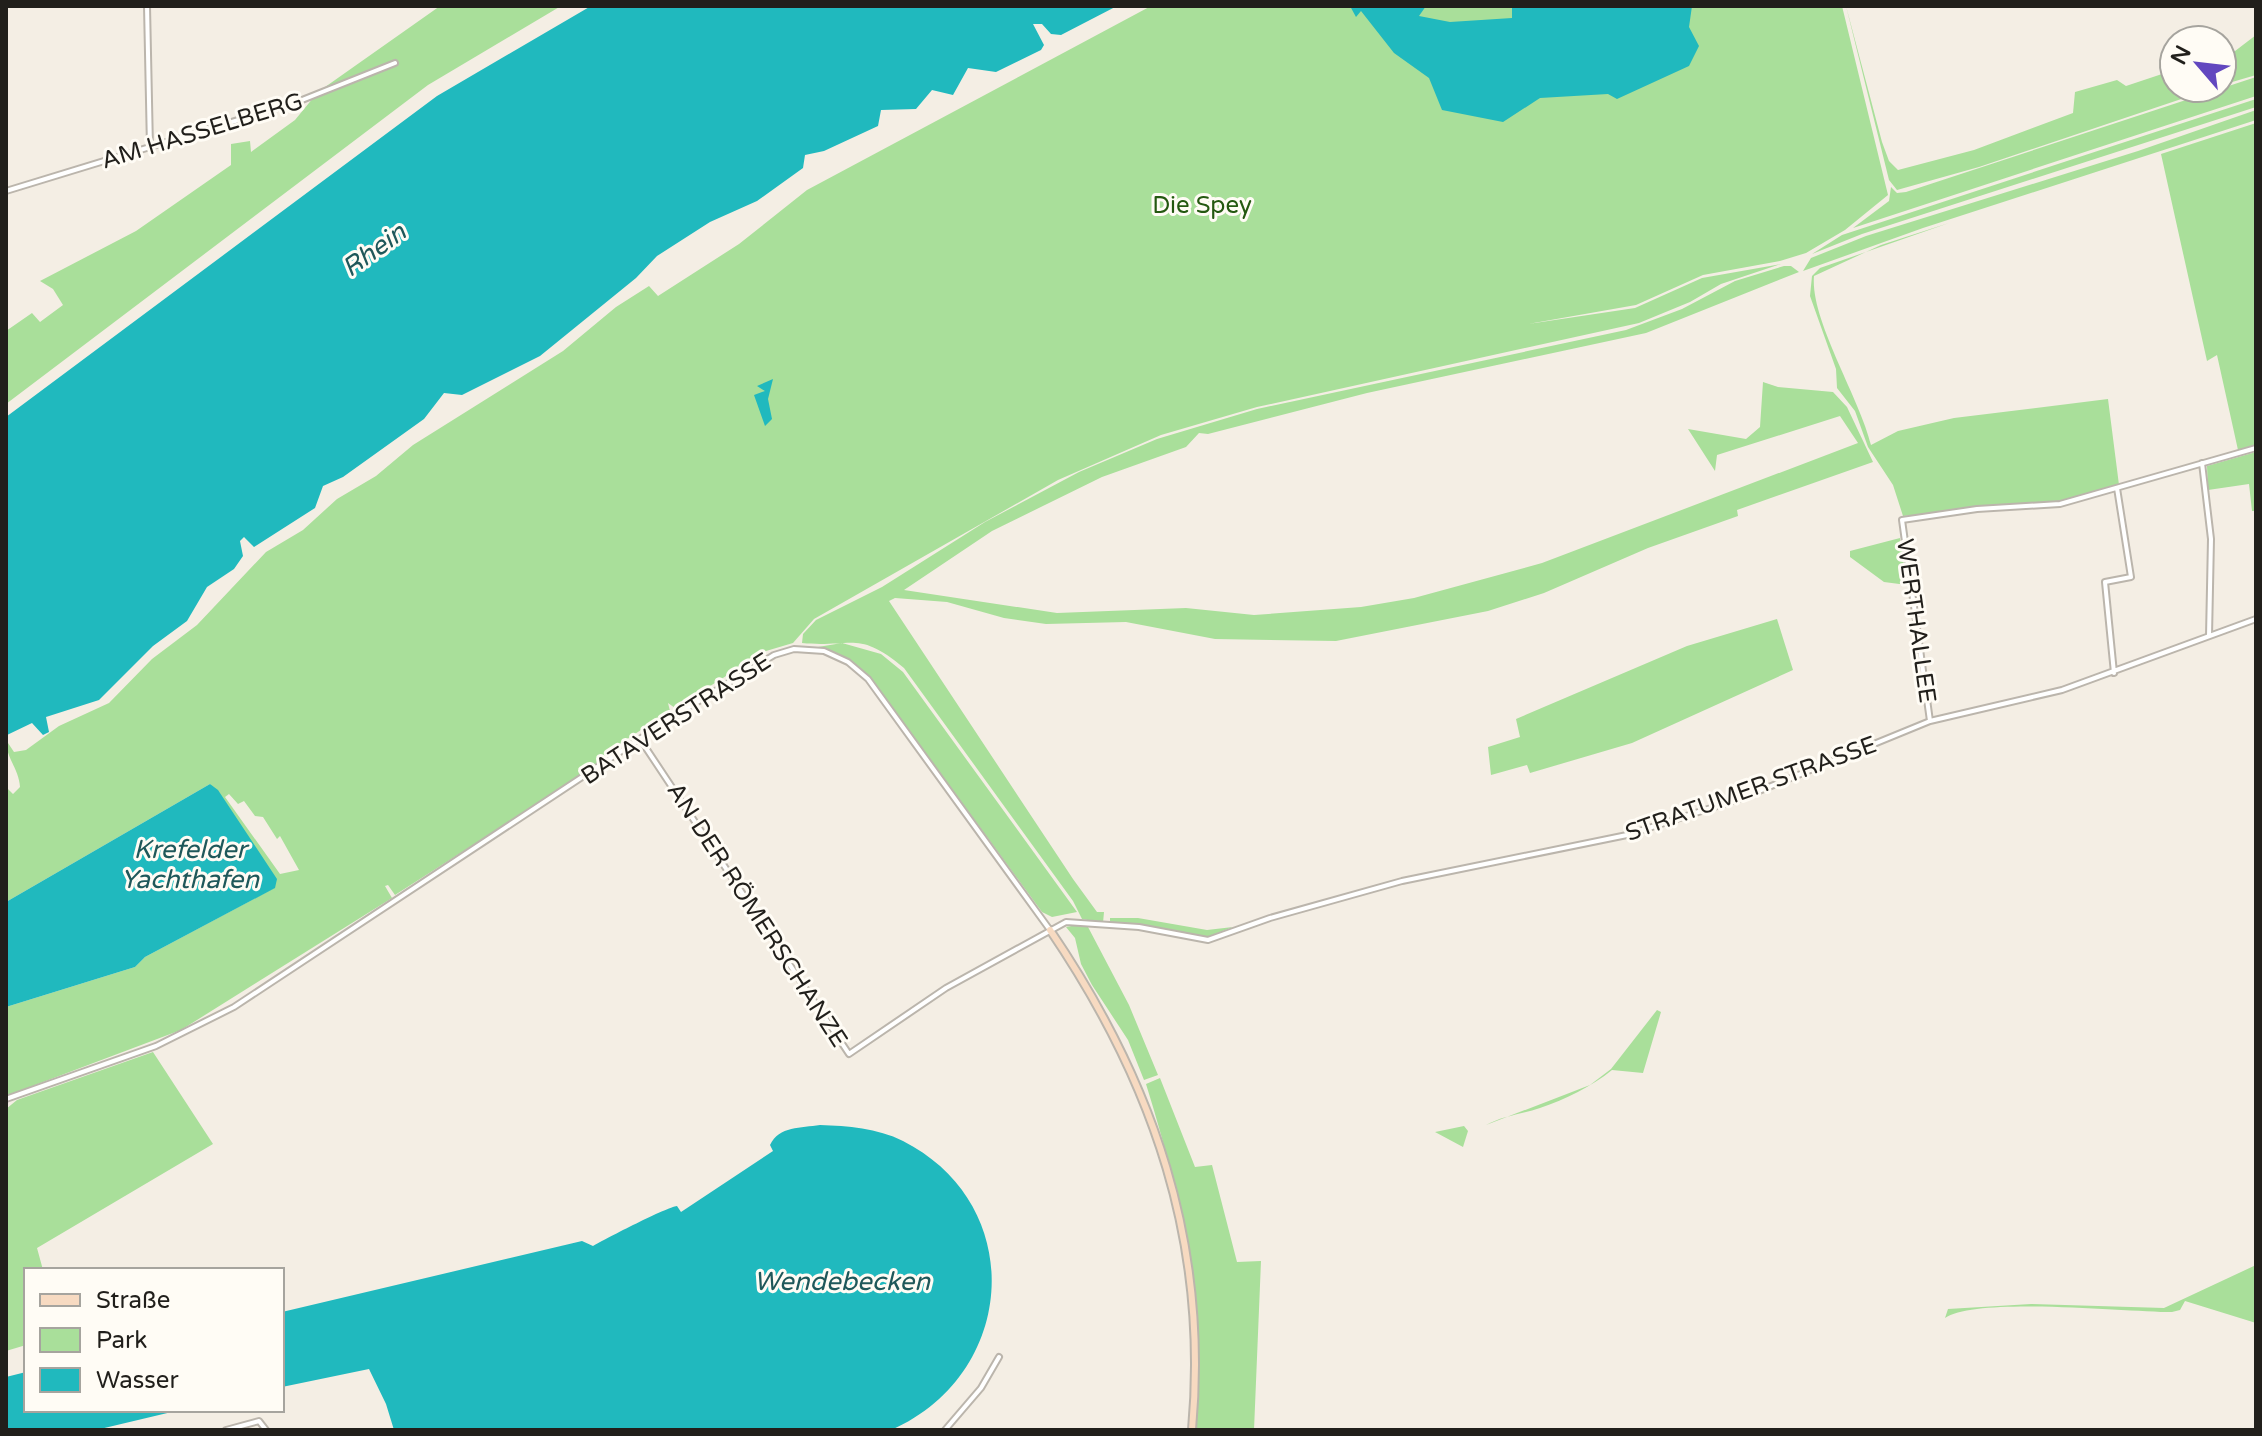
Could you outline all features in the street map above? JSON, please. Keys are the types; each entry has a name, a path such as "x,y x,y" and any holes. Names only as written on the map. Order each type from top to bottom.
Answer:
{"street":[{"path":"147,6 150,148"},
{"name":"AM HASSELBERG","path":"6,191 311,97 395,63"},
{"path":"2114,673 2105,582 2131,577 2117,488 2256,448"},
{"path":"2202,463 2211,539 2209,637"},
{"name":"WERTHALLEE","path":"1930,721 1902,520 1977,509 2060,504 2117,488"},
{"name":"STRATUMER STRASSE","path":"1050,930 1073,921 1158,930 1195,939 1221,937 1270,918 1402,881 1570,849 1661,826 1823,767 1930,721 2062,690 2256,619"},
{"name":"BATAVERSTRASSE","path":"6,1099 156,1046 234,1007 640,739 774,655 806,649 833,654 868,679 1050,930 1083,979 1131,1067 1173,1186 1192,1293 1195,1385 1192,1430"},
{"name":"AN DER RÖMERSCHANZE","path":"640,739 849,1054 946,988 1050,930"},
{"path":"945,1430 981,1388 999,1357"},
{"path":"226,1430 259,1421 266,1430"}],"green space":[{"path":"440,6 561,6 428,85 6,404 6,331 32,313 40,322 63,305 53,289 40,281 136,231 231,165 231,144 250,141 251,152 295,120 318,92"},
{"name":"Die Spey","path":"1151,6 1842,6 1888,195 1845,230 1806,253 1703,275 1636,305 1528,324 1635,308 1702,278 1781,264 1721,284 1690,302 1639,323 1257,407 1161,435 1058,480 814,619 793,643 766,651 675,708 668,703 670,711 615,747 596,766 395,895 388,885 385,886 392,898 181,1030 6,1096 6,1007 135,967 145,957 274,888 210,784 6,902 6,787 13,794 20,787 6,740 14,752 26,750 59,726 109,703 152,659 197,625 266,552 303,530 337,499 376,476 413,445 563,351 616,307 649,286 658,296 739,244 807,190","holes":["229,794 238,804 244,801 255,816 263,817 277,839 280,836 299,870 280,874 225,797"]},
{"path":"1846,6 1882,142 1889,161 1898,170 1974,150 2073,113 2075,92 2117,80 2126,86 2158,75 2158,104 2166,104 1979,167 1897,190 1889,180"},
{"path":"2256,35 2256,75 2238,80 2238,49"},
{"path":"2256,77 2256,96 2238,102 2238,83"},
{"path":"2256,99 2256,107 1862,234 1812,254 1842,235"},
{"path":"2174,104 2232,104 1853,228 1889,201 1891,187 1897,193"},
{"path":"2256,110 2256,120 1923,228 1803,271 1811,258 1866,236 2138,151"},
{"path":"2256,123 2256,445 2238,450 2217,355 2207,361 2161,154"},
{"path":"1949,223 1866,252 1881,245"},
{"path":"1866,252 1814,276 1815,294 1827,336 1871,445 1898,431 1954,418 2108,399 2119,485 2060,501 1903,516 1893,485 1868,447 1855,411 1837,388 1836,369 1810,296 1812,276 1820,268"},
{"path":"1791,266 1799,272 1646,333 1367,393 1208,434 1199,433 1186,447 1102,477 992,531 904,590 1057,613 1186,608 1254,615 1361,607 1414,598 1542,563 1858,443 1840,416 1717,455 1715,471 1688,429 1746,439 1760,427 1763,382 1778,387 1833,392 1847,407 1873,462 1737,510 1738,516 1648,548 1544,593 1488,611 1336,641 1215,639 1126,622 1046,624 1004,618 947,602 895,598 889,601 1073,879 1097,912 1104,912 1103,923 1082,919 1073,901 904,668 865,644 802,643 803,634 816,620 882,587 985,522 1079,472 1157,439 1257,409 1626,330 1682,309 1735,281"},
{"path":"2256,452 2256,511 2252,511 2249,484 2208,490 2207,466"},
{"path":"1900,538 1907,585 1884,582 1850,557 1850,551"},
{"path":"1777,619 1793,670 1632,743 1530,773 1527,765 1491,775 1488,747 1520,737 1516,719 1687,646"},
{"path":"842,643 881,654 903,672 1077,912 1052,917 1042,912 872,680 847,658 818,647"},
{"path":"1110,918 1138,918 1207,930 1233,927 1207,937 1110,924"},
{"path":"1066,927 1088,927 1129,1005 1158,1075 1144,1080 1128,1040 1092,985 1081,964 1075,938"},
{"path":"1657,1010 1661,1012 1643,1073 1612,1070 1596,1082 1569,1097 1508,1117 1590,1085 1611,1069"},
{"path":"153,1052 213,1144 37,1248 42,1268 24,1268 24,1346 6,1351 6,1109 17,1100"},
{"path":"1160,1078 1195,1167 1212,1165 1237,1262 1261,1261 1254,1430 1195,1430 1196,1339 1188,1255 1171,1172 1146,1084"},
{"path":"1464,1126 1468,1131 1463,1147 1435,1132"},
{"path":"2256,1265 2256,1323 2185,1301 2180,1310 2172,1312 2019,1306 1962,1311 1945,1318 1948,1309 2031,1304 2164,1308"}],"water":[{"name":"Rhein","path":"591,6 1117,6 1061,35 1051,34 1042,24 1033,24 1044,45 1041,50 996,72 968,68 953,95 932,90 916,109 881,110 878,126 824,151 805,155 803,168 757,201 710,222 657,256 636,278 540,356 462,395 444,393 424,419 343,477 323,486 315,508 254,547 244,537 240,541 243,556 234,569 207,587 187,621 153,646 99,700 46,717 49,732 43,735 32,723 7,735 6,417 437,96"},
{"path":"1350,6 1426,6 1419,16 1450,22 1512,18 1512,6 1692,6 1689,27 1699,46 1689,66 1617,99 1608,94 1540,98 1503,122 1442,110 1429,78 1394,53 1361,11 1356,17"},
{"path":"773,379 768,399 772,419 765,426 754,395 765,391 757,386"},
{"name":"Krefelder Yachthafen","path":"210,784 218,790 277,879 275,888 145,957 135,967 6,1007 6,902"},
{"name":"Wendebecken","path":"820,1125 862,1128 903,1141 944,1170 972,1205 988,1246 992,1289 983,1331 964,1371 933,1404 891,1430 394,1430 386,1404 369,1369 284,1387 284,1312 582,1241 593,1246 671,1208 677,1206 681,1212 773,1151 770,1145 774,1139 791,1129"},
{"path":"24,1372 24,1412 172,1412 96,1430 6,1430 6,1377"}]}
